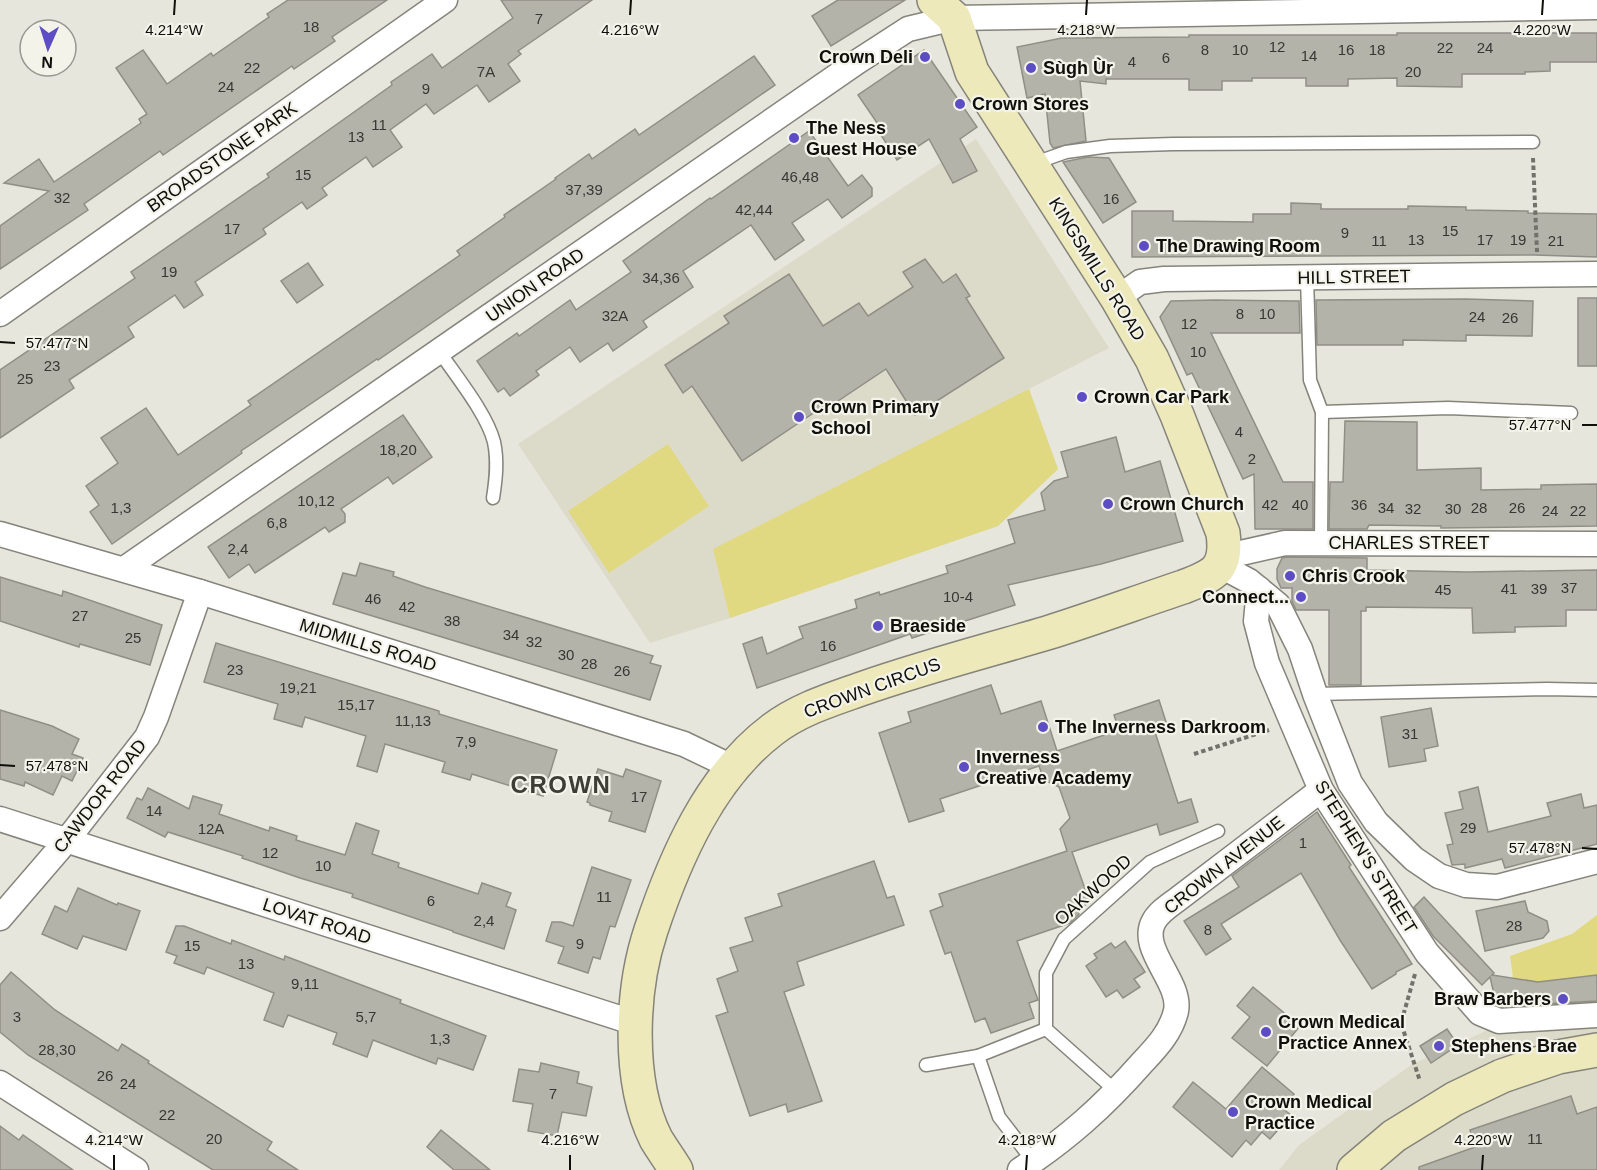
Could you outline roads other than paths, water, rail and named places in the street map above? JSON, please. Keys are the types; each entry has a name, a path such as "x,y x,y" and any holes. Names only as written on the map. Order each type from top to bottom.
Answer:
{"street":[{"name":"BROADSTONE PARK","path":"0,314 445,0"},
{"name":"UNION ROAD","path":"124,569 900,34 950,6 1597,6"},
{"name":"KINGSMILLS ROAD","path":"950,6 972,72 1117,298 1152,359 1177,415 1223,533 1225,547 1222,561"},
{"name":"HILL STREET","path":"1117,298 1140,282 1164,279 1597,274"},
{"name":"MIDMILLS ROAD","path":"0,534 200,592 684,744 732,767"},
{"name":"CHARLES STREET","path":"1222,561 1273,545 1321,542 1597,544"},
{"path":"1222,561 1278,605 1300,650 1350,783 1376,822 1414,859 1439,876 1466,885 1497,887 1597,861"},
{"name":"CROWN CIRCUS","path":"676,1170 656,1138 639,1086 635,1023 644,952 668,881 695,825 732,767 772,729 818,704 921,668 1048,632 1183,587 1204,579 1222,561"},
{"name":"STEPHEN'S STREET","path":"1259,589 1256,621 1267,663 1321,790 1427,953 1480,1013 1499,1021 1597,1015"},
{"name":"CAWDOR ROAD","path":"0,918 67,840 147,737 200,592"},
{"name":"CROWN AVENUE","path":"1027,1166 1094,1115 1163,1040 1177,1009 1173,990 1153,946 1150,930 1155,918 1187,891 1321,790"},
{"name":"LOVAT ROAD","path":"0,819 635,1023"},
{"path":"1354,1170 1394,1136 1454,1099 1513,1072 1558,1057 1597,1050"},
{"path":"0,1083 136,1170"}],"lane":[{"path":"1031,164 1066,152 1110,146 1533,142"},
{"path":"1306,277 1310,380 1322,412 1321,542"},
{"path":"439,351 490,429 496,461 493,498"},
{"path":"1322,412 1448,408 1571,413"},
{"path":"1315,694 1597,690"},
{"name":"OAKWOOD","path":"1046,1029 1046,973 1064,939 1150,862 1218,831"},
{"path":"926,1065 978,1056 1046,1029 1117,1092"},
{"path":"978,1056 999,1117 1027,1166"}],"place":[{"name":"Crown Deli","path":"925,57"},
{"name":"Sùgh Ùr","path":"1031,68"},
{"name":"Crown Stores","path":"960,104"},
{"name":"The Ness Guest House","path":"794,138"},
{"name":"The Drawing Room","path":"1144,246"},
{"name":"Crown Car Park","path":"1082,397"},
{"name":"Crown Primary School","path":"799,417"},
{"name":"Crown Church","path":"1108,504"},
{"name":"Chris Crook","path":"1290,576"},
{"name":"Connect...","path":"1301,597"},
{"name":"Braeside","path":"878,626"},
{"name":"The Inverness Darkroom","path":"1043,727"},
{"name":"Inverness Creative Academy","path":"964,767"},
{"name":"Braw Barbers","path":"1563,999"},
{"name":"Crown Medical Practice Annex","path":"1266,1032"},
{"name":"Stephens Brae","path":"1439,1046"},
{"name":"Crown Medical Practice","path":"1233,1112"}],"district":[{"name":"CROWN","path":"561,785"}]}
